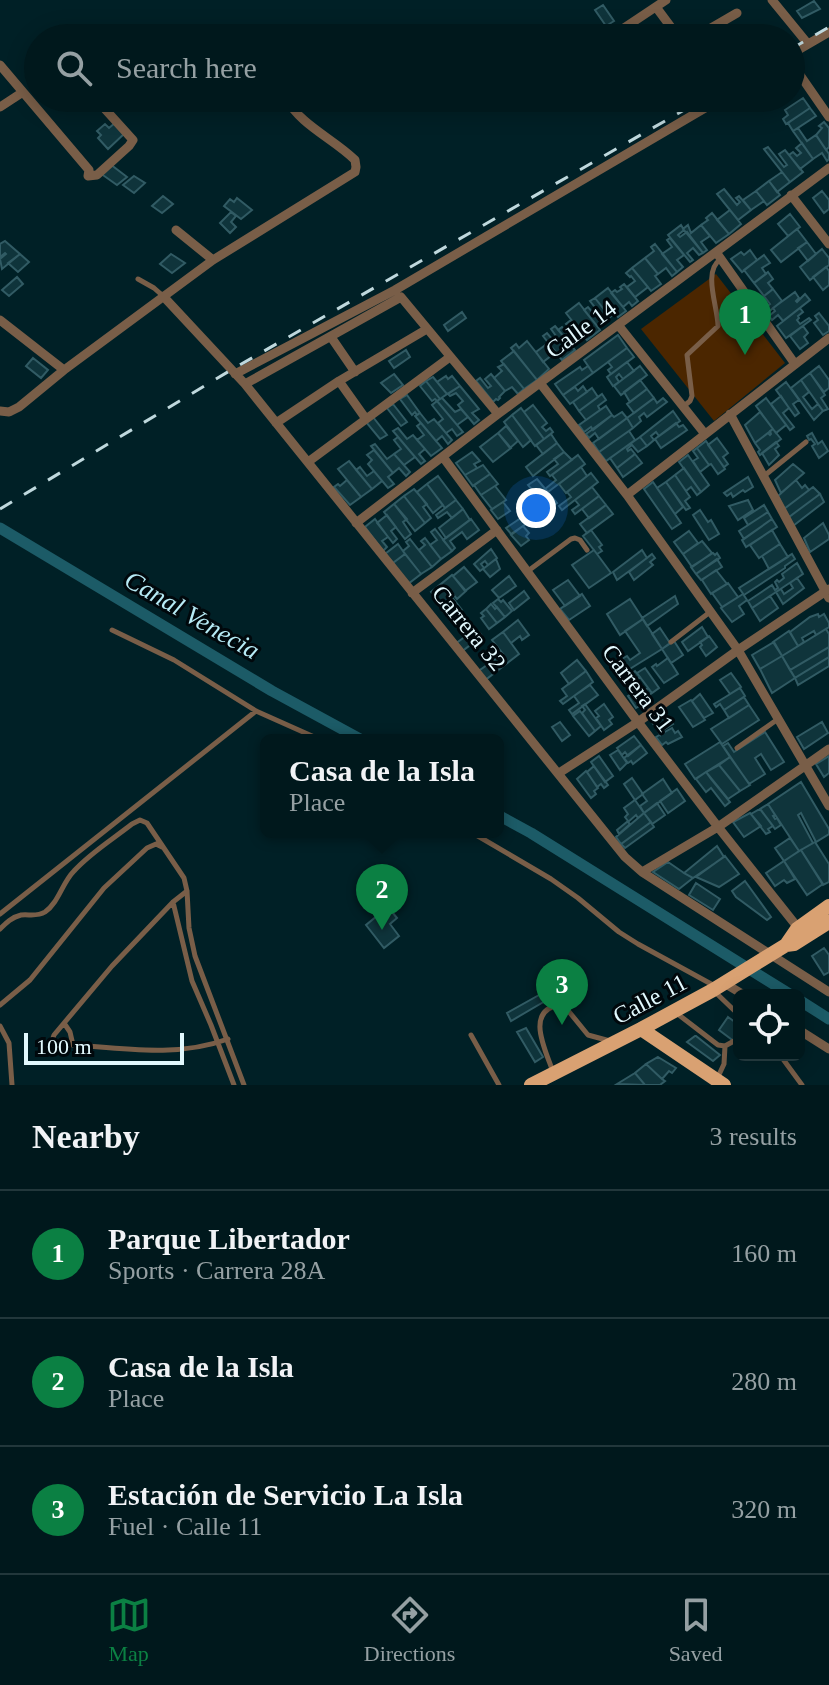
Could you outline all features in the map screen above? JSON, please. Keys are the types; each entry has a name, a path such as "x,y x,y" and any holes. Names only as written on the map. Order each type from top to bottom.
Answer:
{"main road":[{"name":"Calle 11","path":"531,1085 718,987 786,945 794,944 829,906"},
{"name":"Calle 11","path":"803,931 829,922"},
{"path":"641,1029 720,1082"}],"street":[{"path":"630,24 666,0"},
{"path":"772,0 792,24"},
{"path":"656,7 669,24"},
{"path":"718,24 737,13"},
{"path":"805,46 829,32"},
{"path":"805,40 808,44"},
{"path":"0,65 23,92 0,107"},
{"path":"805,82 829,117"},
{"path":"40,112 89,170 88,176 97,175 133,143 132,137 108,112"},
{"path":"0,411 9,412 19,407 213,260 355,172 355,160 297,112"},
{"path":"235,374 395,290 698,112"},
{"name":"Calle 14","path":"356,523 540,383 718,256 791,195 829,168"},
{"path":"791,195 829,244"},
{"path":"176,230 213,260"},
{"path":"718,256 795,364"},
{"name":"Carrera 32","path":"163,296 245,384 625,857 765,957 829,992"},
{"path":"245,384 401,297 498,414"},
{"path":"0,320 64,370"},
{"path":"619,326 705,434"},
{"path":"276,423 427,329"},
{"path":"331,337 355,372"},
{"path":"627,495 829,338"},
{"path":"308,462 450,357"},
{"path":"339,381 366,419"},
{"path":"540,383 627,495 738,650 829,806"},
{"path":"559,773 638,722 738,650 828,593 730,414"},
{"name":"Carrera 31","path":"443,457 638,722 803,931"},
{"path":"412,593 497,530"},
{"path":"642,872 718,827 829,749"},
{"path":"718,987 733,992"},
{"path":"805,1034 829,1049"}],"lane":[{"path":"683,407 692,396 687,355 718,326 712,271 718,256"},
{"path":"138,279 163,296"},
{"path":"764,477 806,442"},
{"path":"527,572 571,539 580,540 587,550"},
{"path":"671,642 710,612"},
{"path":"112,630 174,660 256,711 308,734"},
{"path":"0,914 256,711"},
{"path":"737,748 778,719"},
{"path":"0,929 11,919 46,911 56,901 71,873 84,861 132,824 140,820 147,823 184,878 195,956 244,1085"},
{"path":"481,838 551,879 638,944 718,987 733,1007"},
{"path":"0,1005 30,980 104,888 147,848 156,844 166,850"},
{"path":"187,891 112,966 52,1041 141,1051 183,1049 228,1039"},
{"path":"173,902 192,981 234,1085"},
{"path":"554,1074 539,1027 548,1008 560,1005 566,1008 588,1035 614,1043"},
{"path":"674,1011 718,1045 725,1046 733,1042"},
{"path":"64,1023 73,1045"},
{"path":"0,1026 9,1043 12,1085"},
{"path":"471,1035 499,1085"},
{"path":"720,1082 725,1046"},
{"path":"784,1061 802,1085"}],"shaded area":[{"path":"716,274 785,363 714,421 641,329"}],"building":[{"path":"814,1 820,9 802,18 797,11"},
{"path":"603,5 614,21 605,24 595,10"},
{"path":"810,108 816,116 793,131 788,123"},
{"path":"786,112 804,112 786,124 783,119 788,115"},
{"path":"824,122 829,128 829,147 826,150 816,135"},
{"path":"115,123 124,134 108,149 98,138 101,135 97,131 105,124 109,128"},
{"path":"798,128 807,141 816,135 829,154 827,161 822,153 813,159 793,131"},
{"path":"802,143 813,159 800,169 789,155 801,153 796,148"},
{"path":"768,147 784,167 787,165 779,154 785,150 803,172 790,182 764,149"},
{"path":"110,164 127,177 117,185 100,173"},
{"path":"782,172 790,182 777,192 769,181"},
{"path":"134,176 145,183 134,193 123,185"},
{"path":"769,181 780,195 767,205 756,191"},
{"path":"724,189 737,205 740,202 736,198 739,196 751,210 738,220 717,194"},
{"path":"756,191 764,201 751,210 743,200"},
{"path":"822,191 829,200 829,209 824,213 813,198"},
{"path":"163,196 173,204 162,213 152,206"},
{"path":"237,198 252,210 241,219 224,206 230,199 234,202"},
{"path":"730,210 741,224 729,234 717,220"},
{"path":"231,212 236,216 231,222 236,227 230,233 220,223"},
{"path":"712,213 729,234 716,243 701,225"},
{"path":"790,214 800,227 788,236 778,224"},
{"path":"681,225 684,230 678,235 680,237 687,232 703,253 699,255 693,248 687,253 693,260 690,262 668,235"},
{"path":"688,225 691,233 701,225 710,236 701,242 707,250 703,253 683,229"},
{"path":"797,229 807,242 781,262 771,250"},
{"path":"670,238 684,255 677,260 683,267 677,272 662,254 672,247 667,240"},
{"path":"5,241 20,254 2,269 0,259 6,254 0,257 0,244"},
{"path":"807,242 816,254 808,261 798,248"},
{"path":"655,244 677,272 672,276 666,268 658,274 645,258 654,251 651,247"},
{"path":"822,249 829,258 829,265 810,280 800,267"},
{"path":"750,250 757,260 742,272 731,259"},
{"path":"20,254 29,262 18,272 8,263"},
{"path":"171,254 185,263 172,273 160,264"},
{"path":"764,255 770,263 762,268 766,274 754,283 744,270"},
{"path":"645,258 658,274 655,276 661,284 651,291 632,268"},
{"path":"826,267 829,285 823,290 813,277"},
{"path":"632,268 648,287 635,297 627,287 635,281 626,273"},
{"path":"768,272 773,279 768,283 773,289 764,296 754,283"},
{"path":"17,277 23,284 9,296 2,290"},
{"path":"624,284 638,301 632,306 629,302 623,307 611,293 622,289 620,287"},
{"path":"608,288 626,311 618,317 615,313 610,317 595,298"},
{"path":"773,289 782,301 767,313 764,309 770,304 764,296"},
{"path":"795,292 799,298 797,302 805,294 810,300 783,321 778,315 772,320 769,316 775,311 773,308"},
{"path":"595,298 610,317 597,326 584,310 588,307 593,313 597,310 590,301"},
{"path":"579,303 600,330 587,340 566,313"},
{"path":"800,308 803,312 797,320 800,324 809,318 811,320 786,338 777,326"},
{"path":"462,312 466,318 448,331 444,325"},
{"path":"819,313 829,326 829,331 823,335 814,323"},
{"path":"571,320 584,336 572,346 558,330 562,327 568,334 572,331 566,324"},
{"path":"555,326 575,350 562,360 543,336 547,333 552,339 556,336 551,329"},
{"path":"803,326 808,333 804,337 808,343 800,349 790,336"},
{"path":"618,335 627,348 593,373 584,360"},
{"path":"527,341 549,369 537,380 511,348 516,344 519,348"},
{"path":"548,343 556,352 543,362 536,352"},
{"path":"627,348 634,357 611,374 608,370 612,367 608,362"},
{"path":"406,350 410,357 394,368 389,361"},
{"path":"514,351 537,380 524,389 501,361"},
{"path":"33,358 48,370 41,378 26,366"},
{"path":"627,362 634,371 623,379 619,374 616,377 619,382 613,386 607,377"},
{"path":"504,364 524,389 518,394 512,387 505,391 494,378 502,371 498,367"},
{"path":"588,366 593,373 563,395 555,384 580,367 582,370"},
{"path":"640,366 647,375 621,395 614,386"},
{"path":"819,366 829,380 829,388 824,392 810,373"},
{"path":"810,373 825,395 821,398 828,409 823,411 801,380"},
{"path":"394,374 403,385 391,393 381,383"},
{"path":"491,374 505,391 493,402 476,381 480,378 488,388 491,386 485,379"},
{"path":"446,376 448,379 452,376 460,386 447,394 437,382"},
{"path":"433,377 447,394 440,399 426,381"},
{"path":"640,380 647,389 630,402 624,392"},
{"path":"801,380 809,392 803,397 812,409 818,404 823,411 814,420 791,388"},
{"path":"426,381 440,399 437,401 432,401 420,386"},
{"path":"786,382 799,400 793,404 799,413 795,416 776,390"},
{"path":"460,386 479,409 472,413 479,420 474,424 458,405 463,401 456,393 448,394"},
{"path":"583,386 587,392 570,404 563,395 575,387 578,391"},
{"path":"592,388 598,397 579,411 573,402"},
{"path":"647,389 654,398 634,413 627,404"},
{"path":"602,394 606,400 598,406 600,410 586,420 579,411"},
{"path":"407,395 420,413 417,415 415,412 412,415 400,399"},
{"path":"781,396 789,408 783,413 794,427 790,430 771,404"},
{"path":"442,398 455,412 461,409 468,417 457,425 437,401"},
{"path":"654,398 657,403 663,398 667,402 647,417 644,413 633,428 627,418"},
{"path":"766,398 786,425 776,433 756,406"},
{"path":"437,401 463,432 457,436 452,429 446,433 438,423 443,419 432,405"},
{"path":"393,404 407,422 401,426 387,408"},
{"path":"533,405 547,423 542,427 546,431 550,428 553,432 544,439 524,412"},
{"path":"606,406 612,415 593,430 591,427 584,432 579,425"},
{"path":"521,408 544,439 535,446 512,415"},
{"path":"673,411 680,421 659,436 656,432 651,436 654,440 647,446 640,437"},
{"path":"622,412 627,418 599,439 595,433 589,438 586,434 612,415 614,417"},
{"path":"760,412 773,429 755,443 745,425"},
{"path":"420,413 428,423 434,419 452,440 448,444 442,436 436,441 415,416"},
{"path":"512,415 531,440 523,447 504,422"},
{"path":"373,417 387,435 380,439 366,422"},
{"path":"627,418 633,428 599,452 593,443"},
{"path":"421,423 442,448 431,456 417,440 424,435 417,426"},
{"path":"676,423 687,430 661,448 655,439"},
{"path":"506,426 518,441 510,448 498,433"},
{"path":"398,428 407,439 413,435 425,449 419,454 425,461 421,464 393,431"},
{"path":"773,429 781,439 760,455 755,443 768,433 770,435"},
{"path":"629,431 635,440 606,461 599,452"},
{"path":"498,433 511,448 493,462 480,447"},
{"path":"812,433 818,444 822,441 828,451 819,458 812,446 815,444 807,436"},
{"path":"551,434 557,443 543,454 536,445"},
{"path":"398,437 415,457 404,465 394,454 401,449 394,440"},
{"path":"640,437 647,446 638,452 632,445 627,449 635,454 617,468 610,458"},
{"path":"717,438 728,453 723,457 728,464 724,467 708,445"},
{"path":"706,441 725,469 718,474 697,448"},
{"path":"776,442 779,446 775,449 779,455 769,465 762,453"},
{"path":"557,443 564,452 533,476 526,467"},
{"path":"375,444 387,459 394,454 410,472 406,476 399,468 393,473 371,446"},
{"path":"697,448 709,465 700,472 693,461 698,458 693,451"},
{"path":"374,450 393,473 388,477 394,484 388,488 368,464 372,460 367,455"},
{"path":"472,452 480,461 474,464 477,468 465,475 456,463"},
{"path":"564,452 572,460 550,476 547,472 558,464 554,459"},
{"path":"635,454 642,463 623,477 617,468"},
{"path":"578,455 585,464 548,492 545,489 556,480 552,475"},
{"path":"688,455 709,485 701,492 679,462"},
{"path":"349,461 372,489 361,497 338,469"},
{"path":"793,464 804,473 781,493 775,480"},
{"path":"483,465 490,474 473,486 465,475"},
{"path":"360,467 367,476 374,471 382,481 372,489 356,470"},
{"path":"581,467 587,476 566,493 559,484"},
{"path":"684,468 701,492 697,495 691,487 686,491 675,475"},
{"path":"591,473 598,482 562,510 559,506 571,497 567,492"},
{"path":"490,474 498,484 481,495 474,485"},
{"path":"675,475 690,497 685,501 690,508 686,510 666,482"},
{"path":"438,476 456,500 445,508 427,484"},
{"path":"748,477 753,487 733,497 731,493 727,496 724,493"},
{"path":"537,479 557,503 511,534 506,528 543,503 528,485"},
{"path":"347,480 361,497 350,505 334,487"},
{"path":"796,480 802,488 805,485 809,490 784,509 778,496"},
{"path":"653,482 681,523 672,529 644,489"},
{"path":"666,482 683,507 675,514 657,488"},
{"path":"427,484 443,505 433,513 417,492"},
{"path":"495,486 506,500 492,509 481,495"},
{"path":"592,487 599,496 575,514 572,510 579,505 575,500"},
{"path":"813,487 820,494 789,517 784,509"},
{"path":"414,489 427,504 423,507 431,518 425,523 404,496"},
{"path":"820,494 824,502 793,526 789,517"},
{"path":"404,496 425,523 415,531 394,504"},
{"path":"599,496 606,505 589,518 582,509"},
{"path":"456,500 463,509 452,518 447,512 438,518 436,515"},
{"path":"748,500 753,510 738,520 729,506"},
{"path":"503,502 510,511 498,519 491,510"},
{"path":"394,504 407,519 403,522 411,534 405,539 384,512"},
{"path":"606,505 613,514 587,533 580,524"},
{"path":"764,505 768,512 748,525 744,518"},
{"path":"463,509 470,520 446,538 439,528"},
{"path":"700,510 708,522 711,520 719,534 709,540 693,515"},
{"path":"768,512 772,519 744,539 739,531"},
{"path":"387,515 396,527 391,531 397,539 393,543 377,523"},
{"path":"375,519 388,537 382,541 387,547 383,551 365,527"},
{"path":"471,519 479,530 467,539 462,532 450,541 455,548 452,551 443,540"},
{"path":"772,519 777,527 746,547 742,540"},
{"path":"823,523 829,539 810,552 804,538"},
{"path":"523,526 529,533 526,536 529,540 521,546 511,535"},
{"path":"435,529 452,551 441,559 430,545 437,540 431,532"},
{"path":"591,530 602,545 599,547 602,551 597,554 583,536"},
{"path":"772,530 780,544 759,558 750,545"},
{"path":"689,531 698,543 683,554 674,542"},
{"path":"425,538 441,559 432,567 419,550 425,545 421,541"},
{"path":"410,539 432,567 421,574 403,551 409,546 406,542"},
{"path":"702,541 712,553 692,567 683,554"},
{"path":"398,544 405,554 393,563 385,554"},
{"path":"780,544 788,557 769,569 762,556"},
{"path":"491,549 497,558 488,565 485,561 481,564 484,568 480,571 474,564"},
{"path":"594,550 611,573 589,588 572,565"},
{"path":"642,550 647,558 617,580 613,572"},
{"path":"713,553 720,558 696,574 691,567"},
{"path":"405,554 421,574 408,584 393,563"},
{"path":"652,554 655,558 650,562 653,565 634,580 629,572"},
{"path":"792,554 795,559 785,568 744,595 739,588"},
{"path":"496,559 500,569 490,577 483,569"},
{"path":"717,559 722,567 701,580 696,574"},
{"path":"797,563 803,574 752,608 748,601 772,585 775,590 778,588 775,582 784,578 782,574"},
{"path":"464,567 477,582 465,591 453,576"},
{"path":"716,570 727,584 711,594 702,580"},
{"path":"452,575 466,591 457,599 441,584"},
{"path":"509,576 516,586 499,598 492,590"},
{"path":"797,578 804,588 783,604 776,592 781,589 784,594 793,588 790,583"},
{"path":"568,580 580,596 565,606 553,590"},
{"path":"728,583 738,597 722,607 712,593"},
{"path":"441,584 455,601 449,605 447,602 442,605 431,592"},
{"path":"524,591 529,598 514,610 509,603"},
{"path":"582,594 590,606 569,620 560,609"},
{"path":"743,594 747,600 739,606 744,614 732,622 721,608"},
{"path":"675,596 678,604 647,626 642,618"},
{"path":"770,596 778,608 760,621 752,608"},
{"path":"630,599 643,619 620,635 607,614"},
{"path":"503,600 512,611 505,617 493,603"},
{"path":"455,601 462,610 450,620 442,610"},
{"path":"491,604 505,617 497,623 486,609"},
{"path":"486,609 497,623 489,629 481,618 484,616 481,613"},
{"path":"818,614 819,617 824,614 829,627 816,635 814,631 802,638 804,642 798,646 790,632"},
{"path":"643,619 662,649 620,675 620,671 614,671 610,666 627,656 630,660 640,653 625,631"},
{"path":"518,620 529,635 522,640 520,636 511,643 503,632"},
{"path":"702,627 708,637 688,651 682,642"},
{"path":"660,628 670,643 662,649 652,634"},
{"path":"826,629 829,647 790,670 782,656"},
{"path":"473,631 475,635 479,632 482,636 461,652 455,644"},
{"path":"789,631 798,646 782,656 773,642"},
{"path":"503,632 519,654 484,681 477,672 503,654 492,640"},
{"path":"709,636 717,647 706,656 700,642"},
{"path":"674,641 683,655 671,663 662,649"},
{"path":"774,642 782,656 760,669 752,655"},
{"path":"829,647 829,657 795,678 790,670"},
{"path":"782,656 795,678 772,693 760,669"},
{"path":"829,657 829,666 798,685 795,678"},
{"path":"668,658 678,674 664,683 652,667"},
{"path":"577,660 586,671 569,684 561,673"},
{"path":"645,668 659,688 652,693 637,673"},
{"path":"629,670 640,677 625,686 618,676"},
{"path":"586,671 593,682 563,704 560,701 567,696 562,689"},
{"path":"731,673 741,687 730,694 720,680"},
{"path":"590,685 598,695 572,714 569,710 579,703 574,696"},
{"path":"642,687 644,691 648,688 652,693 638,702 641,705 636,708 628,696"},
{"path":"740,688 745,696 724,710 720,704 716,707 714,704"},
{"path":"700,694 713,713 704,718 692,701"},
{"path":"744,697 749,705 729,718 724,710"},
{"path":"691,700 705,720 693,727 679,707"},
{"path":"585,704 601,726 595,731 582,713"},
{"path":"604,704 613,717 609,720 612,724 604,730 595,711"},
{"path":"749,705 759,720 722,744 711,729"},
{"path":"580,711 595,731 589,736 573,716"},
{"path":"666,714 673,724 660,734 652,722"},
{"path":"560,722 570,735 562,741 552,727"},
{"path":"822,722 828,733 804,749 797,737"},
{"path":"672,728 682,737 662,745 656,737"},
{"path":"765,732 784,762 771,770 761,754 755,758 765,774 749,784 723,746 728,743 734,752"},
{"path":"634,736 641,745 628,756 625,752 622,755 617,748"},
{"path":"720,742 730,757 695,779 685,764"},
{"path":"641,745 647,753 633,764 631,761 628,763 624,758"},
{"path":"618,750 627,763 620,770 610,755"},
{"path":"599,756 613,776 605,782 591,762"},
{"path":"829,756 829,773 824,777 816,764"},
{"path":"730,757 750,785 740,791 719,765"},
{"path":"719,765 740,791 728,799 706,772"},
{"path":"594,766 608,785 604,788 601,784 597,787 587,772"},
{"path":"586,771 598,788 591,798 577,779"},
{"path":"706,772 730,802 725,806 711,788 706,792 696,779"},
{"path":"632,778 643,794 635,800 624,784"},
{"path":"663,779 672,793 644,813 640,806 647,801 642,794"},
{"path":"801,782 829,834 816,842 801,813 798,815 813,843 799,851 768,804"},
{"path":"677,789 685,801 668,813 660,801"},
{"path":"635,800 644,813 638,818 636,815 619,834 617,830 628,821 624,808"},
{"path":"657,803 665,815 652,824 644,813"},
{"path":"768,804 781,825 775,829 760,809"},
{"path":"758,810 773,826 766,834 751,814"},
{"path":"644,813 651,822 621,844 616,837"},
{"path":"750,813 761,826 744,837 733,822"},
{"path":"651,822 654,827 625,848 621,844"},
{"path":"790,838 799,851 784,861 775,848"},
{"path":"815,842 829,864 829,882 823,885 801,850"},
{"path":"717,846 724,857 693,878 684,873"},
{"path":"801,850 823,884 807,895 784,861"},
{"path":"725,856 739,874 719,887 696,877"},
{"path":"784,861 795,879 787,883 784,880 775,886 766,873"},
{"path":"668,862 693,878 679,889 653,872"},
{"path":"745,881 771,917 767,920 732,891"},
{"path":"696,883 720,899 713,910 689,895"},
{"path":"388,907 397,918 390,924 399,936 384,948 366,925"},
{"path":"824,948 829,955 829,972 824,975 812,956"},
{"path":"548,990 552,997 511,1021 507,1013"},
{"path":"728,1017 733,1021 733,1040 719,1030"},
{"path":"526,1028 543,1057 535,1062 517,1032"},
{"path":"696,1036 720,1055 713,1061 687,1042"},
{"path":"658,1057 676,1068 662,1079 646,1064"},
{"path":"646,1064 665,1081 660,1085 645,1085 635,1073"},
{"path":"635,1073 645,1085 617,1084"}],"waterway":[{"name":"Canal Venecia","path":"0,528 272,691 351,734"},
{"name":"Canal Venecia","path":"504,818 781,989"},
{"name":"Canal Venecia","path":"805,1004 829,1019"}],"railway":[{"path":"805,41 829,27"},
{"path":"0,509 231,370 681,112"}],"place":[{"name":"Parque Libertador","path":"745,355"},
{"name":"Casa de la Isla","path":"382,930"},
{"name":"Estación de Servicio La Isla","path":"562,1025"}]}
